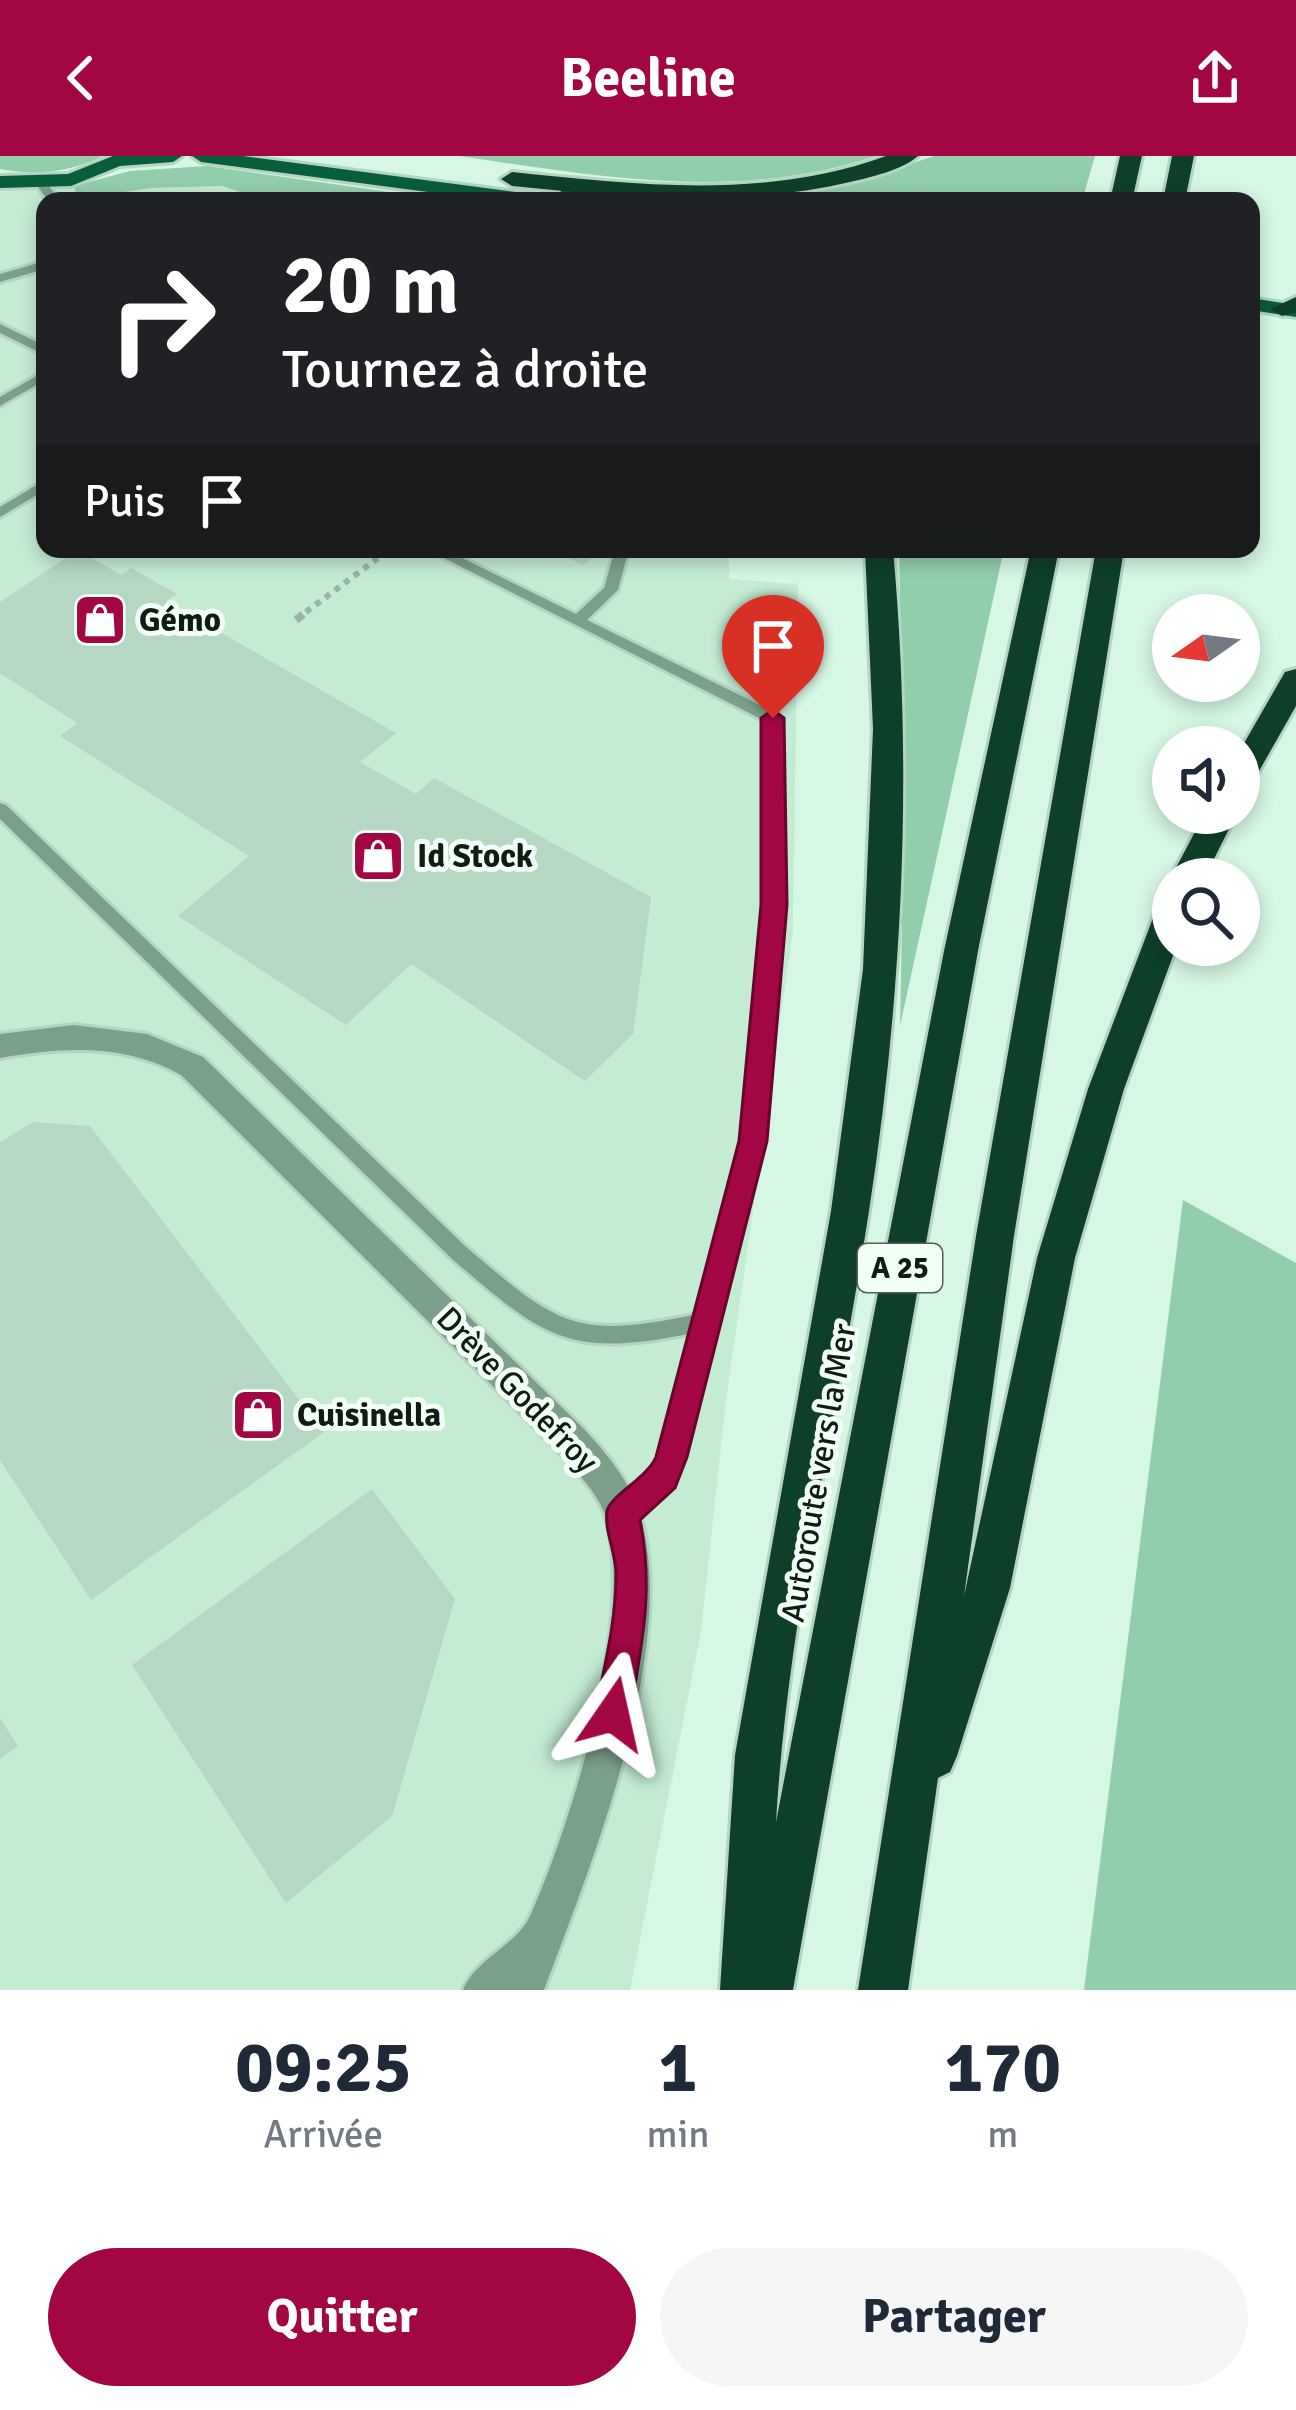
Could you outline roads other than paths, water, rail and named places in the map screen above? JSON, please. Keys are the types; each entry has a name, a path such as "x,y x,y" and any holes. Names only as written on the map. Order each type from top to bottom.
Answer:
{"highway":[{"path":"750,192 833,180 907,156"},
{"path":"1123,192 1131,156"},
{"path":"1176,192 1183,156"},
{"path":"512,178 645,192"},
{"path":"745,1990 759,1753 844,1246 879,995 888,828 887,647 880,558"},
{"name":"Autoroute vers la Mer","path":"768,1990 961,951 1043,558"},
{"name":"A 25","path":"883,1990 1002,1193 1108,558"},
{"path":"1260,742 1296,679"},
{"path":"907,1832 983,1604 1040,1322 1083,1164 1152,964"}],"main road":[{"path":"0,182 48,192 125,158 173,156"},
{"path":"201,156 471,192"},
{"path":"360,156 593,192"},
{"path":"1260,292 1293,305"},
{"path":"1260,304 1293,305"}],"street":[{"name":"Drève Godefroy","path":"0,1046 56,1038 118,1039 173,1054 192,1066 572,1441 595,1466 622,1513 633,1567 628,1635 604,1750 523,1990"},
{"path":"484,1990 545,1933"}],"lane":[{"path":"0,278 36,268"},
{"path":"0,328 36,346"},
{"path":"0,402 36,380"},
{"path":"0,513 36,490"},
{"path":"451,558 773,718 774,905 753,1141 663,1477 622,1513"},
{"path":"465,565 474,558"},
{"path":"577,621 611,590 620,558"},
{"path":"0,809 458,1252 515,1301 552,1325 602,1338 629,1339 704,1322"}],"place":[{"name":"Gémo","path":"100,620"},
{"name":"Id Stock","path":"378,856"},
{"name":"Cuisinella","path":"258,1415"}]}
